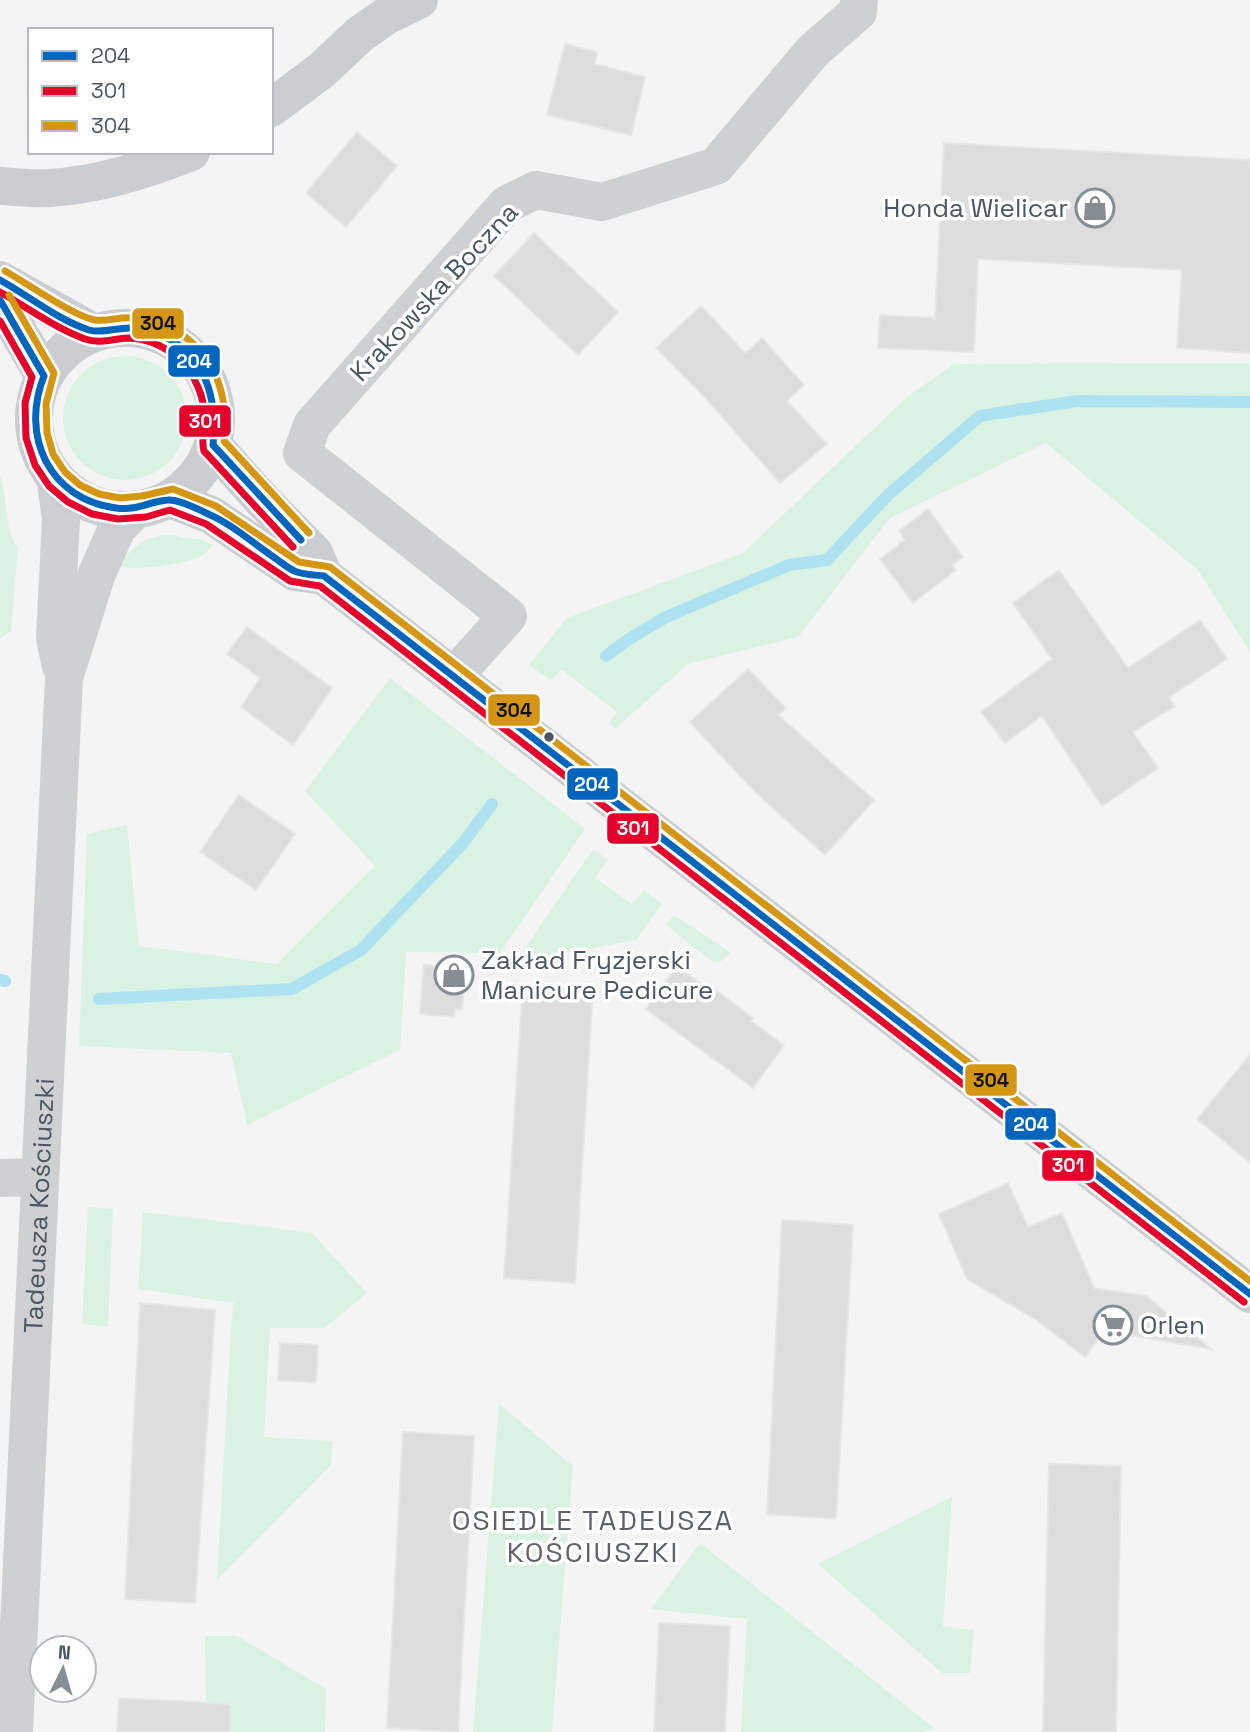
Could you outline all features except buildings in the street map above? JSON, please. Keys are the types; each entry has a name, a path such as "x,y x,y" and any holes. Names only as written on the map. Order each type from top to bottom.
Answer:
{"main road":[{"path":"273,107 322,70 359,35 386,16 419,0"},
{"path":"0,186 48,188 101,181 138,173 186,154"},
{"path":"0,280 93,332"},
{"path":"0,300 44,376"},
{"path":"153,504 197,476 207,462 217,427 213,392 196,360 168,338 143,330 116,328 93,332 67,348 54,360 44,376 36,400 34,428 42,454 55,477 68,490 100,507 153,504 211,515 295,572 324,576"},
{"path":"213,445 314,553 324,576 1250,1294"}],"street":[{"name":"Krakowska Boczna","path":"454,676 508,616 302,453 312,425 507,204 536,190 602,202 716,166 813,51 858,12 859,0"},
{"name":"Tadeusza Kościuszki","path":"55,477 61,519 55,638 64,678"},
{"name":"Tadeusza Kościuszki","path":"14,1732 64,678 96,576 117,528 153,504"},
{"path":"0,1178 39,1177"}],"green space":[{"path":"125,356 149,361 169,374 182,394 187,418 182,442 169,462 149,475 125,480 101,475 81,462 68,442 63,418 68,394 81,374 101,361"},
{"path":"1250,363 1250,652 1198,570 1046,443 890,518 798,637 688,664 615,729 609,722 617,712 562,670 550,680 529,665 567,618 743,553 907,397 954,364"},
{"path":"0,476 10,531 18,547 11,631 0,639"},
{"path":"170,535 202,540 213,545 203,555 184,562 148,567 119,567 129,554 146,540"},
{"path":"390,678 585,829 500,953 406,952 400,1050 247,1125 231,1053 79,1046 87,834 127,825 139,946 277,964 375,866 305,791"},
{"path":"593,849 608,860 595,878 632,904 644,890 662,904 636,940 527,960 521,954"},
{"path":"674,915 730,952 727,957 713,962 666,925"},
{"path":"88,1207 113,1209 108,1327 82,1324"},
{"path":"143,1212 312,1233 367,1293 325,1328 270,1328 264,1437 333,1441 331,1465 217,1580 234,1303 138,1289"},
{"path":"499,1404 573,1466 552,1732 473,1732"},
{"path":"952,1497 943,1627 974,1630 970,1673 942,1673 818,1564"},
{"path":"700,1543 934,1728 924,1732 741,1732 747,1619 651,1609"},
{"path":"205,1636 237,1636 326,1689 325,1732 204,1732"}],"waterway":[{"path":"606,656 666,617 789,565 827,560 888,495 980,416 1077,401 1250,402"},
{"path":"99,999 292,989 361,950 463,843 492,804"},
{"path":"0,980 5,981"}],"transit line":[{"name":"304","path":"5,271 86,317 95,320 128,318 156,323 176,331 193,344 216,377 225,418 224,441 309,533"},
{"name":"204","path":"0,280 77,326 94,331 132,328 154,333 173,341 188,353 207,384 212,403 213,445 301,540"},
{"name":"301","path":"0,292 52,324 85,339 138,339 160,346 179,359 193,377 201,396 205,419 204,451 293,547"},
{"name":"304","path":"9,295 54,373 46,404 47,433 53,454 65,472 80,485 99,494 120,498 173,489 216,506 299,562 330,567 1250,1281"},
{"name":"204","path":"0,300 44,376 37,399 36,421 39,442 46,461 57,478 73,492 93,502 116,508 131,508 168,500 183,503 226,523 292,570 324,576 1250,1294"},
{"name":"301","path":"0,321 32,377 25,403 26,438 35,465 49,486 68,502 92,514 118,519 146,517 170,510 206,524 290,581 320,586 1244,1302"}],"place":[{"name":"Honda Wielicar","path":"1095,208"},
{"name":"Zakład Fryzjerski Manicure Pedicure","path":"454,975"},
{"name":"Orlen","path":"1113,1325"}],"district":[{"name":"OSIEDLE TADEUSZA KOŚCIUSZKI","path":"593,1536"}]}
